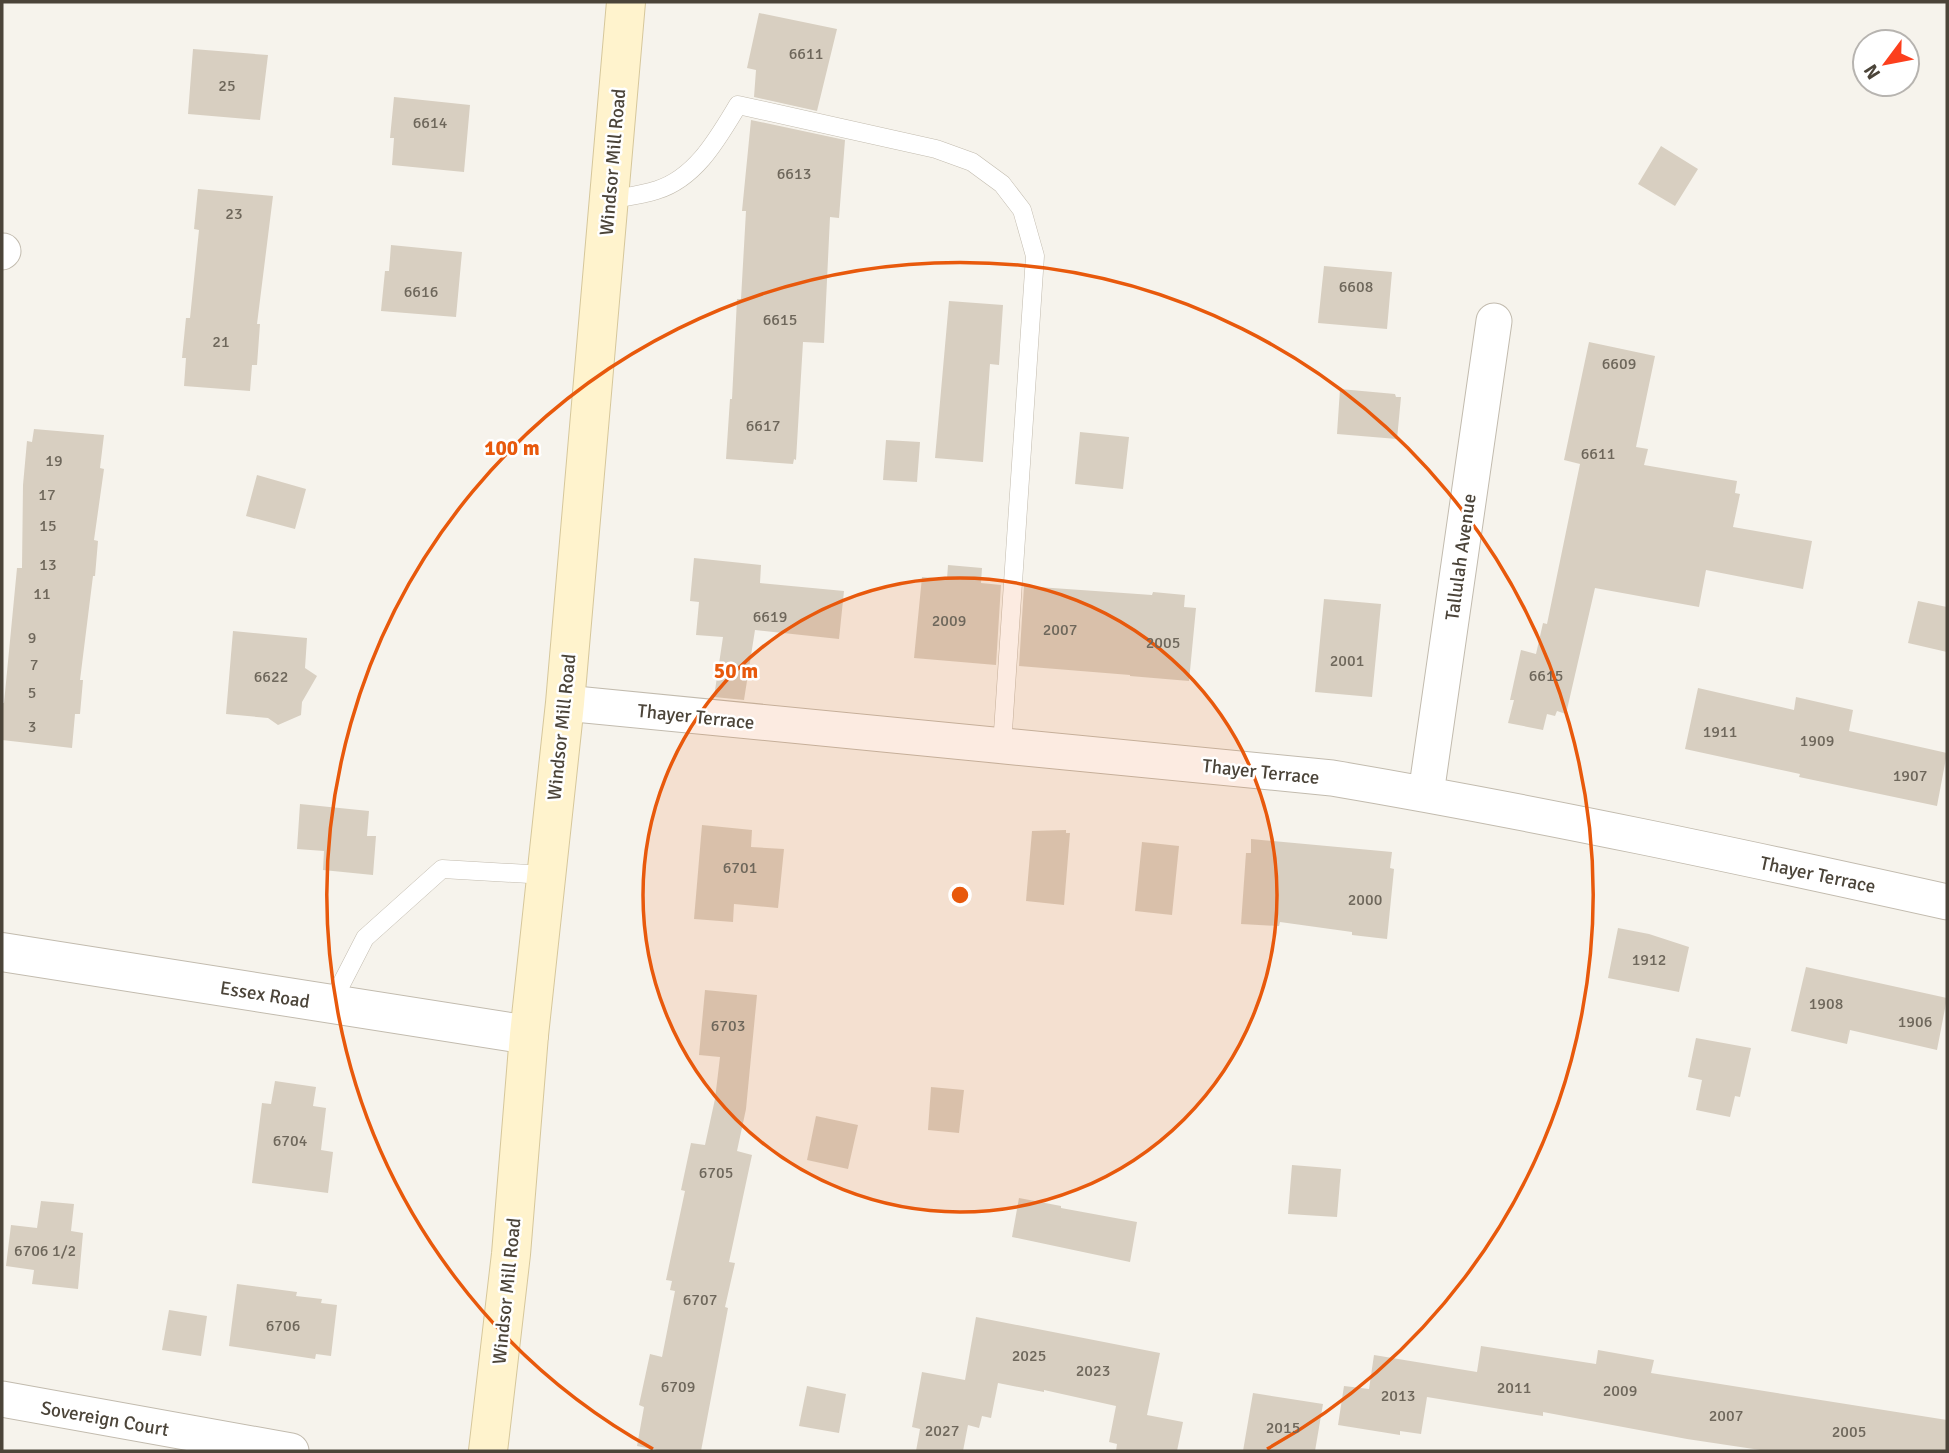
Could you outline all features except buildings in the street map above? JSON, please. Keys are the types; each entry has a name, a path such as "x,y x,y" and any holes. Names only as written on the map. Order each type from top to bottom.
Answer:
{"main road":[{"name":"Windsor Mill Road","path":"488,1451 511,1254 529,1035 565,703 626,2"}],"street":[{"name":"Tallulah Avenue","path":"1426,794 1494,321"},
{"name":"Thayer Terrace","path":"565,703 1332,778 1647,837 1947,902"},
{"name":"Essex Road","path":"2,952 529,1035"},
{"name":"Sovereign Court","path":"2,1399 291,1451"}],"lane":[{"path":"608,200 658,190 681,178 709,152 738,105 936,149 972,162 1002,184 1022,209 1035,256 1002,746"},
{"path":"331,1004 365,937 442,869 546,875"}]}
